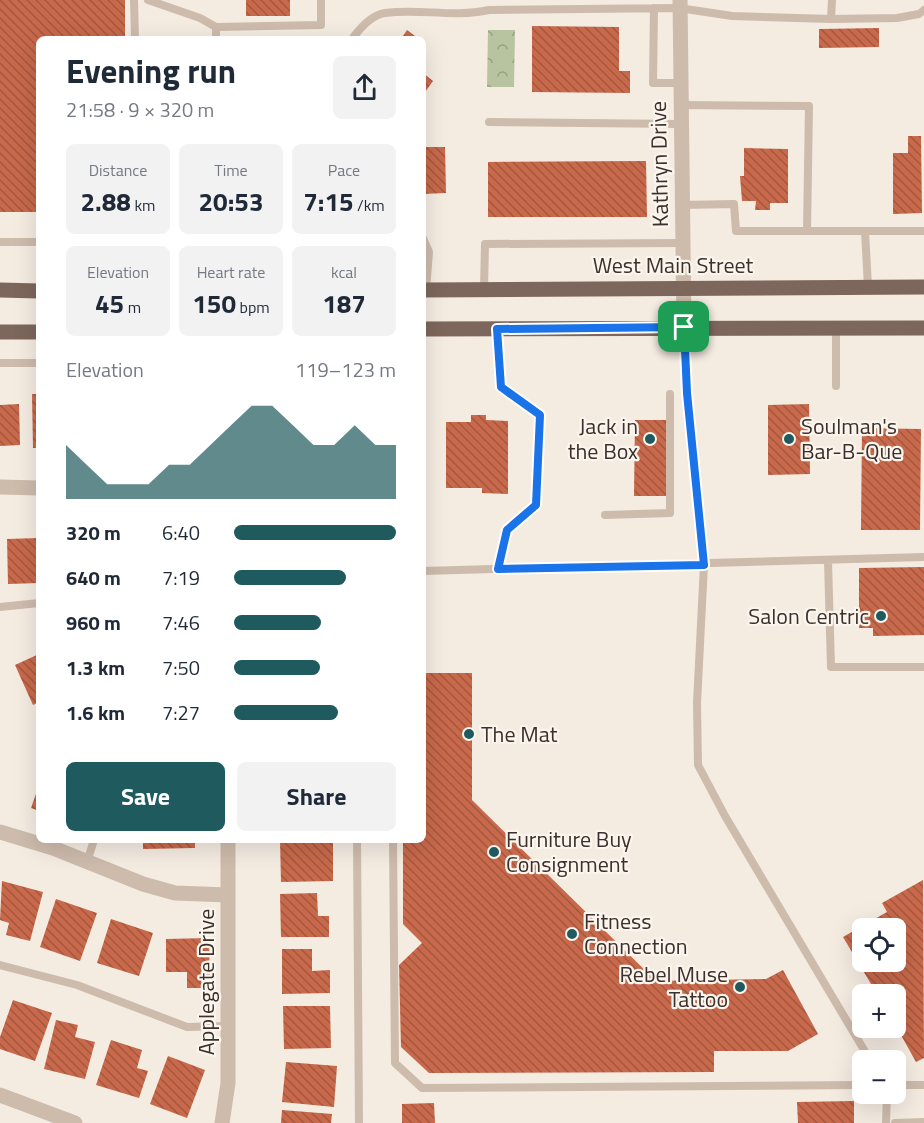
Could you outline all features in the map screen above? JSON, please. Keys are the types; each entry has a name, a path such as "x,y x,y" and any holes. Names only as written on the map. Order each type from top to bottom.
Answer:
{"main road":[{"name":"West Main Street","path":"426,290 924,287"},
{"path":"0,290 36,291"},
{"path":"426,329 924,328"},
{"path":"0,332 36,332"}],"street":[{"name":"Kathryn Drive","path":"680,4 684,327"},
{"path":"0,487 36,488"},
{"path":"0,832 143,884 175,893 228,895"},
{"name":"Applegate Drive","path":"222,1123 228,1083 228,843"},
{"path":"0,1095 75,1123"}],"lane":[{"path":"134,0 135,36"},
{"path":"148,0 200,18 216,27 321,25 321,0"},
{"path":"831,19 832,0"},
{"path":"354,36 361,26 383,13 466,15 489,10 654,8 680,4 732,16 831,19 897,18 924,10"},
{"path":"654,8 653,83 681,83"},
{"path":"216,27 216,36"},
{"path":"681,105 809,106 807,231"},
{"path":"489,122 681,124"},
{"path":"682,205 734,204 736,231 924,231"},
{"path":"865,231 868,287"},
{"path":"0,242 36,242"},
{"path":"484,289 485,244 683,243"},
{"path":"426,245 429,252 426,280"},
{"path":"684,327 687,393 704,565 697,703 698,765 725,816 864,1050"},
{"path":"836,328 836,386"},
{"path":"497,329 501,387 540,415 536,505 507,530 498,569"},
{"path":"0,363 36,363"},
{"path":"605,515 670,513 670,393"},
{"path":"426,571 704,565 924,557"},
{"path":"828,561 831,667 924,667"},
{"path":"0,607 36,603"},
{"path":"87,862 93,843"},
{"path":"357,843 358,1123"},
{"path":"393,843 394,1063 422,1088 852,1086"},
{"path":"0,965 77,985 188,1027 228,1026"},
{"path":"906,1085 924,1085"},
{"path":"886,1123 887,1104"},
{"path":"895,1123 924,1122"}],"green space":[{"path":"488,30 515,30 514,87 487,87"}],"building":[{"path":"0,0 125,0 125,36 36,36 36,212 0,212"},
{"path":"246,0 290,0 290,16 246,16"},
{"path":"532,26 619,27 619,71 630,71 630,93 532,92"},
{"path":"879,28 879,47 819,48 819,29"},
{"path":"407,30 415,36 403,36"},
{"path":"426,75 433,81 426,91"},
{"path":"908,136 921,136 922,213 893,214 893,153 908,153"},
{"path":"426,147 445,147 446,193 426,194"},
{"path":"744,148 788,149 788,203 770,203 770,210 755,210 756,201 742,201 740,176 744,176"},
{"path":"646,161 647,217 488,217 488,162"},
{"path":"32,394 36,394 36,448 33,448"},
{"path":"19,404 20,445 0,446 0,405"},
{"name":"Soulman's Bar-B-Que","path":"809,404 810,474 768,475 768,405"},
{"path":"471,415 486,415 486,420 508,421 508,494 482,493 482,488 446,488 446,422 471,422"},
{"name":"Jack in the Box","path":"635,420 666,420 666,496 634,496"},
{"path":"862,428 921,429 920,530 861,530"},
{"path":"36,538 36,583 8,584 7,539"},
{"path":"924,567 924,635 873,636 873,628 859,628 859,568"},
{"path":"36,655 36,704 33,705 15,665"},
{"path":"426,673 472,673 472,800 656,981 766,979 783,970 818,1034 788,1051 714,1051 714,1072 429,1073 401,1047 399,965 422,943 403,924 403,843 426,843"},
{"path":"36,794 36,810 31,808"},
{"path":"143,843 195,843 195,848 143,849"},
{"path":"280,843 333,843 333,881 281,882"},
{"path":"923,880 924,1058 916,1062 903,1038 906,1038 906,984 871,984 864,972 906,972 906,918 876,918 887,912 882,903"},
{"path":"2,881 43,892 30,941 6,935 9,923 0,920"},
{"path":"317,893 318,916 329,916 329,937 281,937 280,894"},
{"path":"56,899 97,913 80,961 40,947"},
{"path":"111,919 153,933 139,976 97,963"},
{"path":"852,932 852,952 843,937"},
{"path":"209,938 210,988 187,988 187,972 166,972 166,939"},
{"path":"282,949 312,949 312,971 330,970 330,993 282,994"},
{"path":"13,1000 52,1013 35,1061 0,1049 0,1037"},
{"path":"283,1006 330,1006 331,1048 284,1049"},
{"path":"56,1020 78,1025 75,1037 95,1042 85,1079 44,1069"},
{"path":"111,1040 142,1050 137,1068 148,1071 139,1098 96,1085"},
{"path":"168,1056 205,1070 187,1118 150,1104"},
{"path":"286,1062 337,1066 334,1107 282,1102"},
{"path":"852,1101 854,1123 798,1123 797,1102"},
{"path":"434,1103 435,1123 402,1123 402,1104"},
{"path":"282,1110 332,1114 331,1123 281,1123"}],"place":[{"name":"Jack in the Box","path":"650,439"},
{"name":"Soulman's Bar-B-Que","path":"789,439"},
{"name":"Salon Centric","path":"881,616"},
{"name":"The Mat","path":"469,734"},
{"name":"Furniture Buy Consignment","path":"494,852"},
{"name":"Fitness Connection","path":"572,934"},
{"name":"Rebel Muse Tattoo","path":"740,987"}],"route":[{"path":"684,327 687,393 703,534 704,565 498,569 507,530 536,505 540,415 501,387 497,329 684,327"}]}
